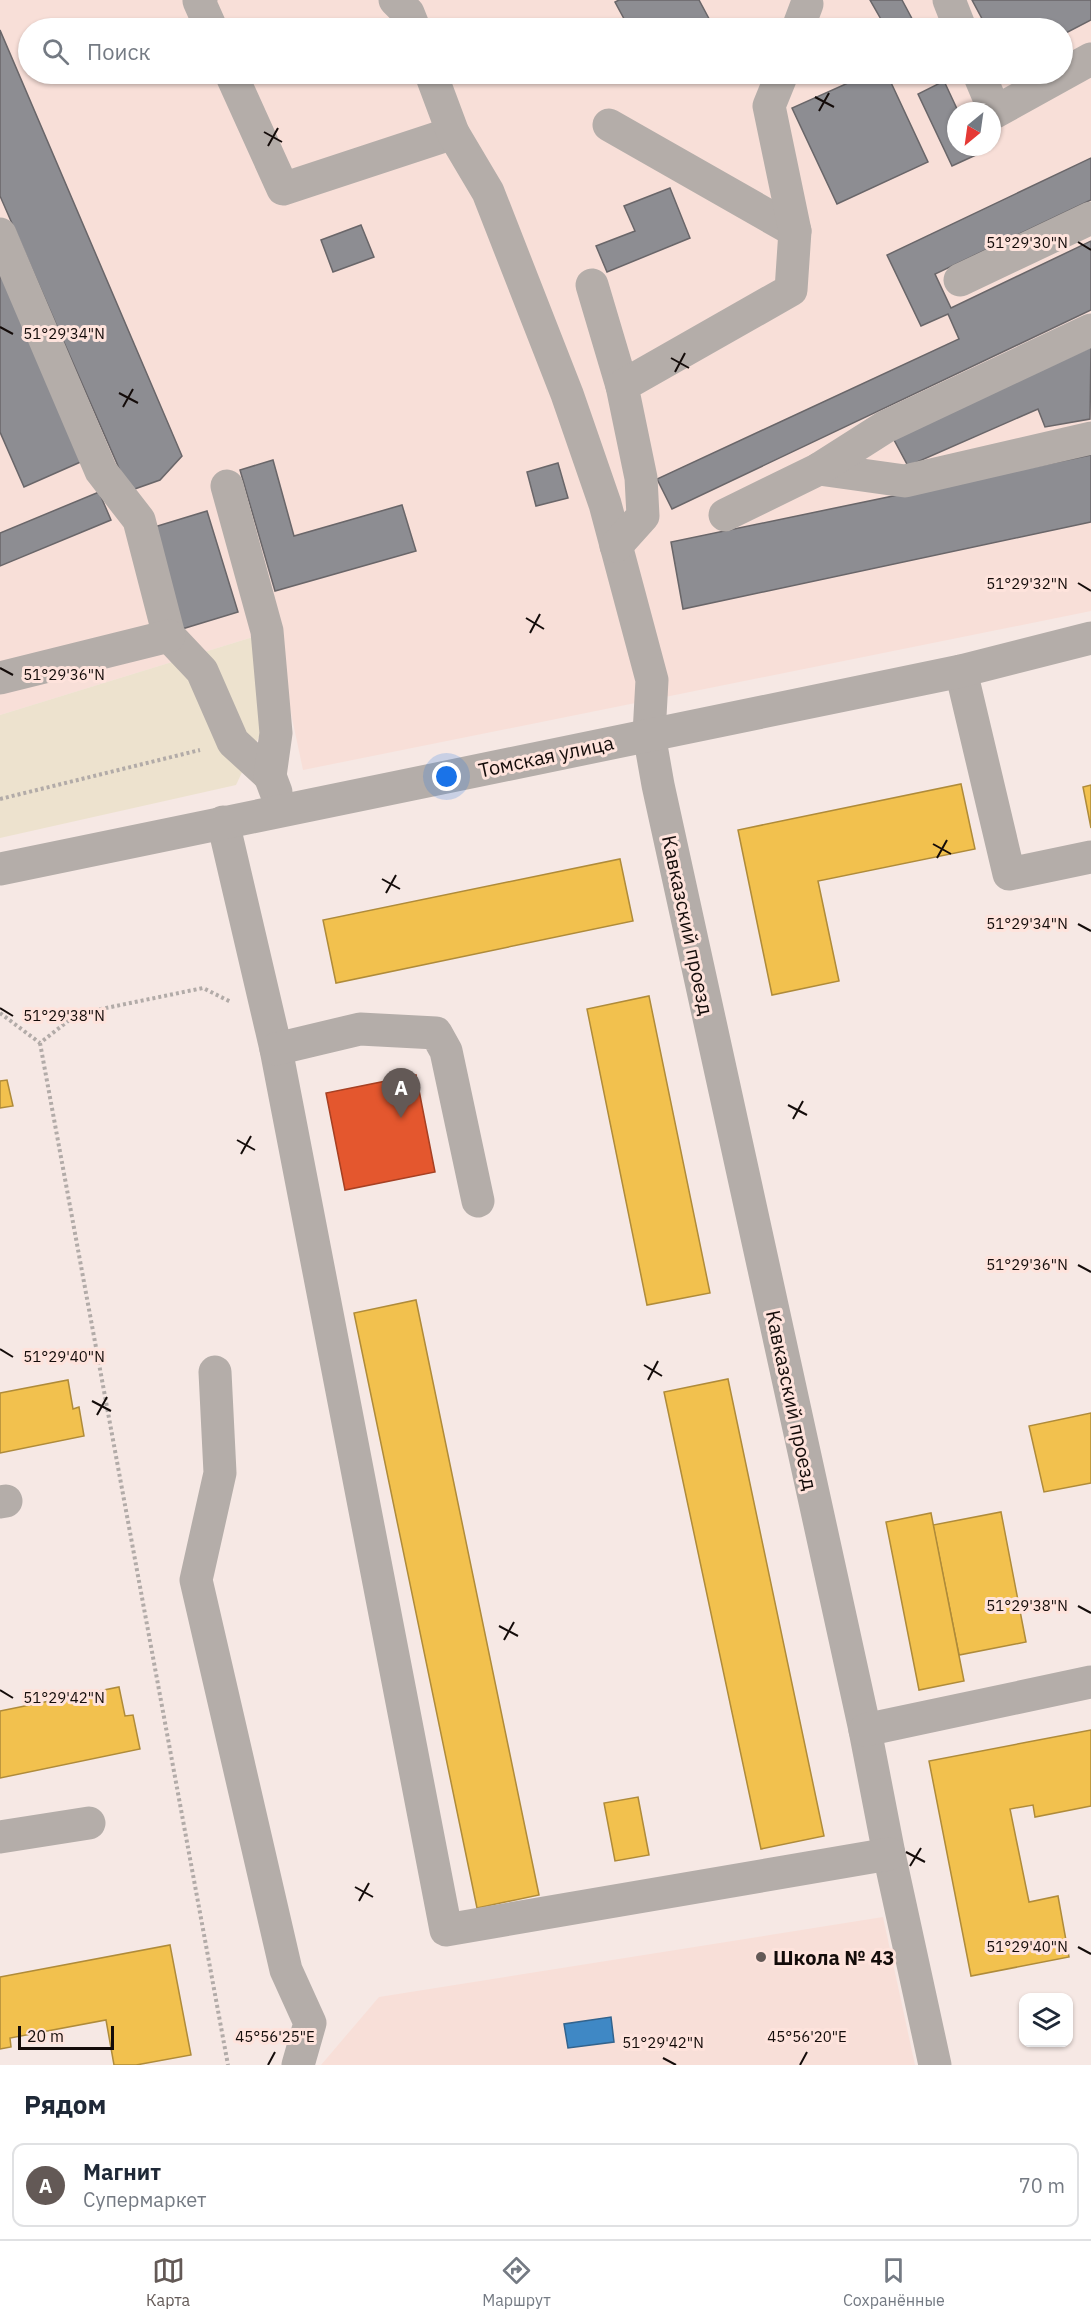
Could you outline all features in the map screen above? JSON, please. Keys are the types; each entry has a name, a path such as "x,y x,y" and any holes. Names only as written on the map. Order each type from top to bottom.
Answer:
{"street":[{"path":"201,0 199,1 207,18"},
{"path":"949,0 956,18"},
{"path":"1073,69 1091,59"},
{"path":"236,84 283,189 453,133"},
{"name":"Кавказский проезд","path":"435,84 453,133 488,192 567,394 605,504 652,680 649,734 658,785 865,1730 889,1854 935,2065"},
{"path":"622,386 791,290 795,231 770,106 778,84"},
{"path":"983,84 995,112 1046,84"},
{"path":"609,125 795,231"},
{"path":"960,280 1091,218"},
{"path":"0,234 101,471 139,520 169,636 202,671 233,742 270,776"},
{"path":"592,285 622,386 641,478 642,516 616,546"},
{"path":"725,515 819,469 885,427 1091,330"},
{"path":"819,469 905,481 1091,438"},
{"path":"227,486 267,631 276,733 270,776 282,810"},
{"path":"0,678 169,636"},
{"name":"Томская улица","path":"0,869 961,671 1091,638"},
{"path":"961,671 1009,874 1091,857"},
{"path":"223,822 273,1036 446,1930 889,1854"},
{"path":"273,1036 360,1029 436,1033 446,1051 477,1202"},
{"path":"215,1372 220,1473 196,1580 285,1970 310,2023 298,2065"},
{"path":"865,1730 1091,1682"},
{"path":"0,1837 89,1823"}],"path":[{"path":"0,799 233,742"},
{"path":"40,1043 77,1014 203,988 273,1036"},
{"path":"0,1013 40,1043 228,2065"}],"shaded area":[{"path":"0,0 1091,0 1091,611 303,770 274,633 253,637 0,715"},
{"path":"253,637 265,724 236,785 0,838 0,715"},
{"name":"Школа № 43","path":"883,1917 915,2065 321,2065 379,1997"}],"building: Жильё":[{"path":"961,784 975,849 818,881 839,981 772,995 738,830"},
{"path":"1091,785 1091,828 1083,787"},
{"path":"620,859 633,921 336,983 323,920"},
{"path":"649,996 710,1293 647,1305 587,1009"},
{"path":"7,1080 13,1106 0,1108 0,1081"},
{"path":"416,1300 539,1895 477,1908 354,1313"},
{"path":"728,1379 824,1836 761,1849 664,1392"},
{"path":"68,1380 73,1409 79,1407 84,1436 0,1453 0,1393"},
{"path":"1091,1413 1091,1483 1044,1492 1029,1426"},
{"path":"1001,1512 1026,1642 959,1655 933,1525"},
{"path":"931,1513 964,1681 919,1690 886,1522"},
{"path":"119,1687 125,1716 133,1715 140,1749 0,1778 0,1711"},
{"path":"1091,1730 1091,1806 1035,1817 1033,1805 1010,1809 1029,1902 1058,1896 1069,1957 971,1976 929,1761"},
{"path":"638,1797 649,1855 615,1861 604,1803"},
{"path":"170,1945 191,2055 136,2065 114,2065 106,2020 10,2038 11,2047 0,2049 0,1977"}],"building: Торговля":[{"path":"416,1075 435,1172 345,1190 326,1093"}],"building: Школы":[{"path":"611,2017 614,2042 568,2048 564,2024"}],"building: Промзона":[{"path":"619,0 699,0 709,18 624,18 615,2"},
{"path":"870,0 902,0 912,18 880,18"},
{"path":"972,0 1091,0 1091,20 1073,29 1073,18 982,18"},
{"path":"0,30 18,72 18,84 23,84 182,456 160,480 129,491 0,196"},
{"path":"846,84 892,84 928,162 837,204 792,108"},
{"path":"938,84 945,84 954,102 947,102 947,155 918,94"},
{"path":"947,156 974,156 952,166"},
{"path":"1091,158 1091,200 935,274 951,308 1091,241 1091,310 672,509 657,479 959,339 948,314 921,326 887,255"},
{"path":"670,188 690,238 607,272 596,246 635,231 624,206"},
{"path":"361,225 374,257 333,272 321,240"},
{"path":"0,267 85,460 24,487 0,432"},
{"path":"1091,347 1090,419 1045,427 1038,409 908,466 893,438"},
{"path":"1091,455 1091,522 683,609 671,542"},
{"path":"273,460 294,536 402,505 416,551 275,591 240,470"},
{"path":"558,463 568,498 536,506 527,472"},
{"path":"99,492 111,520 0,566 0,533"},
{"path":"207,511 238,612 182,629 151,528"}],"place":[{"name":"Магнит","path":"401,1118"},
{"name":"Школа № 43","path":"761,1957"}]}
